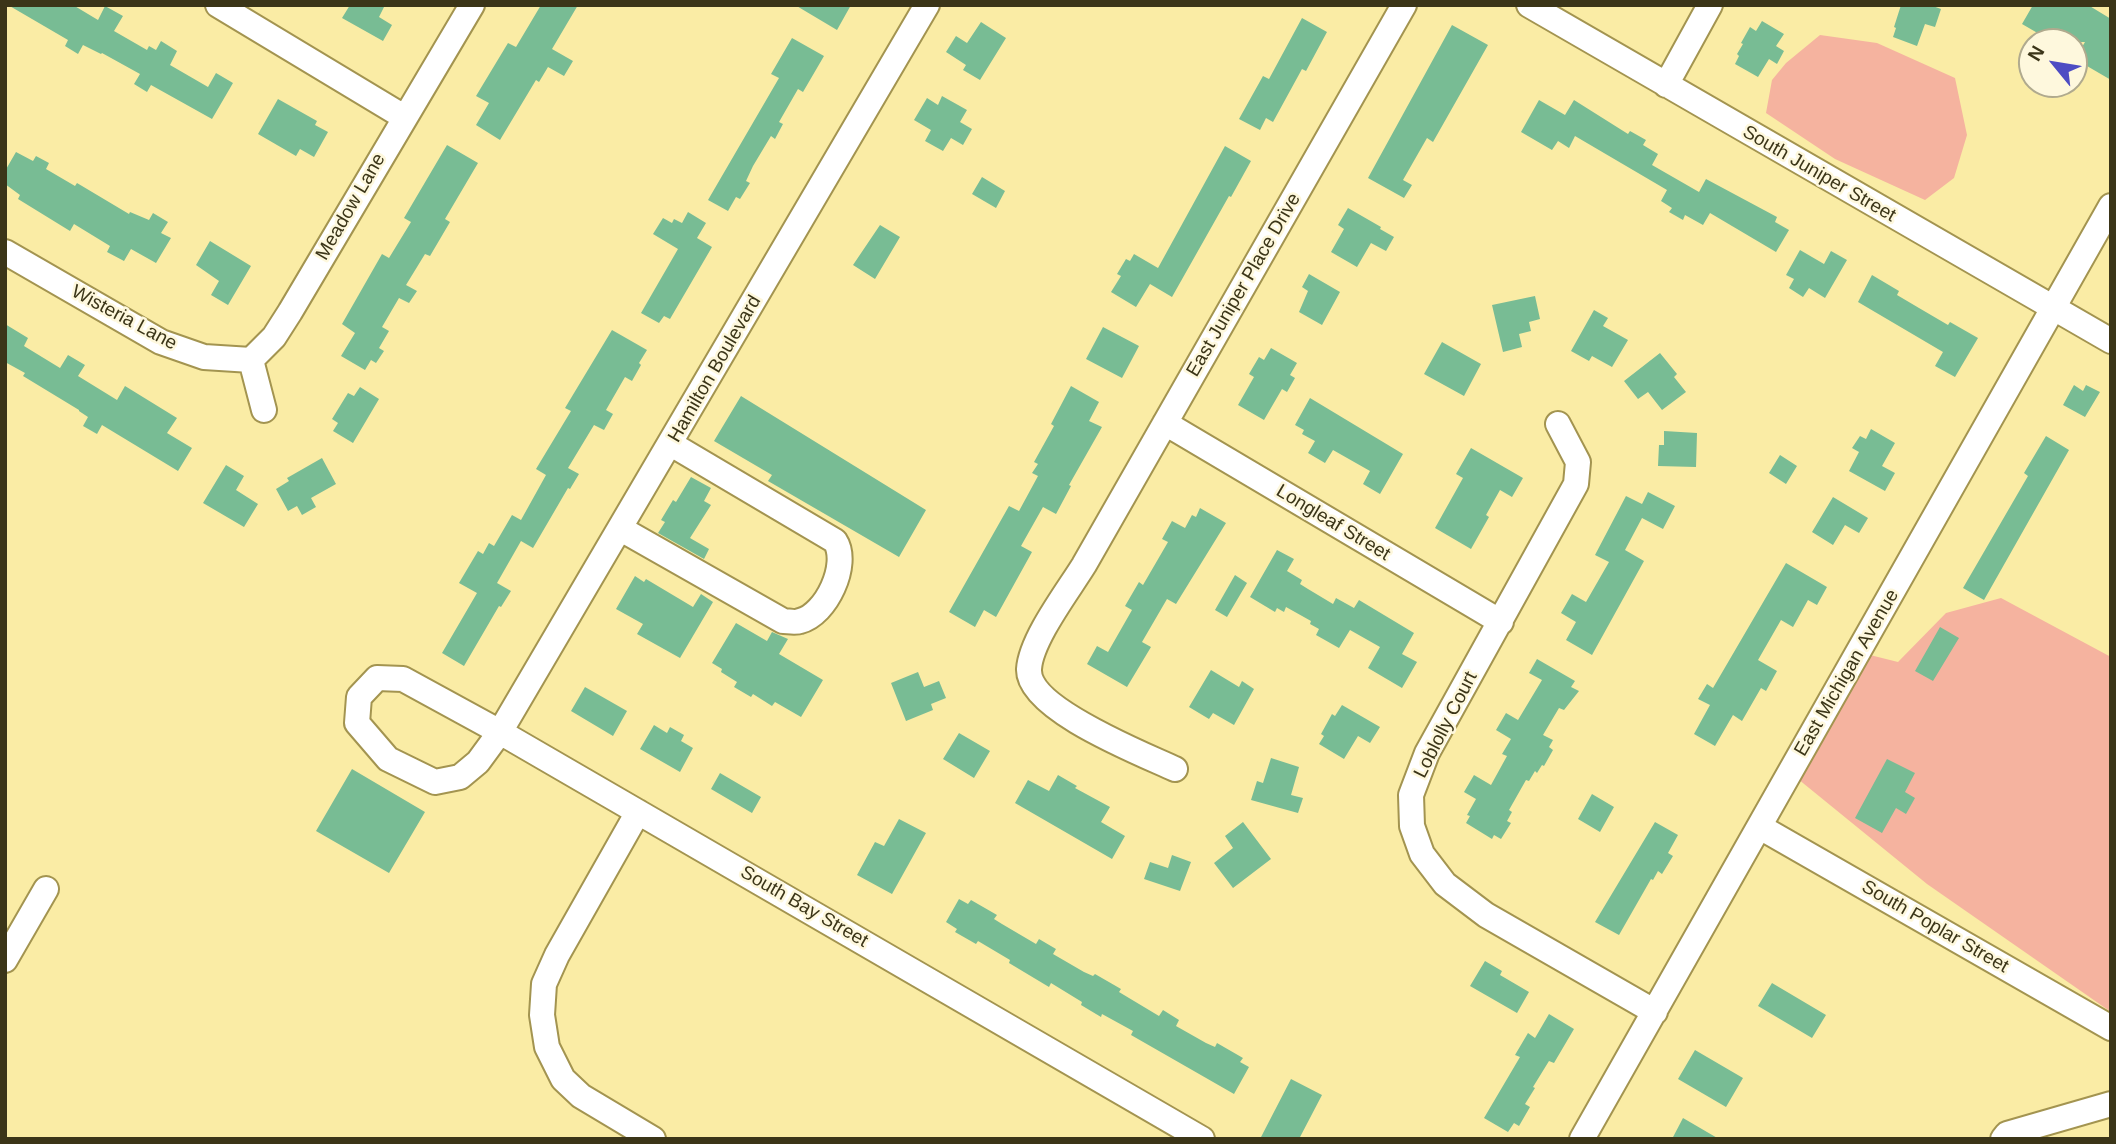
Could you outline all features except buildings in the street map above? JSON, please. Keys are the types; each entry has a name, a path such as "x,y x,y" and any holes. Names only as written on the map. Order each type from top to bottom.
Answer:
{"street":[{"path":"218,5 404,117"},
{"name":"Meadow Lane","path":"251,360 274,337 290,312 472,5"},
{"name":"Hamilton Boulevard","path":"404,679 377,678 359,697 357,723 388,759 435,782 460,777 478,762 500,732 927,5"},
{"name":"East Juniper Place Drive","path":"1175,769 1071,719 1048,701 1032,684 1029,670 1034,647 1084,565 1404,5"},
{"name":"South Juniper Street","path":"1529,5 2111,341"},
{"path":"1665,85 1710,5"},
{"name":"East Michigan Avenue","path":"1582,1139 2111,206"},
{"name":"Wisteria Lane","path":"5,252 160,342 204,357 251,360"},
{"path":"251,360 264,410"},
{"name":"Longleaf Street","path":"1165,423 1501,622"},
{"name":"Loblolly Court","path":"1558,424 1578,461 1576,484 1427,753 1411,794 1412,827 1422,854 1446,884 1486,915 1655,1012"},
{"path":"621,529 783,621 801,621 814,614 825,601 839,572 840,549 835,541 671,444"},
{"name":"South Bay Street","path":"404,679 639,812 1202,1139"},
{"path":"639,812 557,955 544,984 542,1015 547,1047 563,1079 581,1096 653,1139"},
{"name":"South Poplar Street","path":"1760,827 2111,1028"},
{"path":"5,960 46,889"},
{"path":"2003,1139 2007,1134 2111,1104"}],"shaded area":[{"path":"1820,35 1877,43 1955,78 1967,135 1954,178 1925,200 1835,159 1766,113 1772,80 1786,63"},
{"path":"2001,598 2111,657 2111,1012 1927,884 1798,779 1866,654 1898,662 1946,613"}]}
